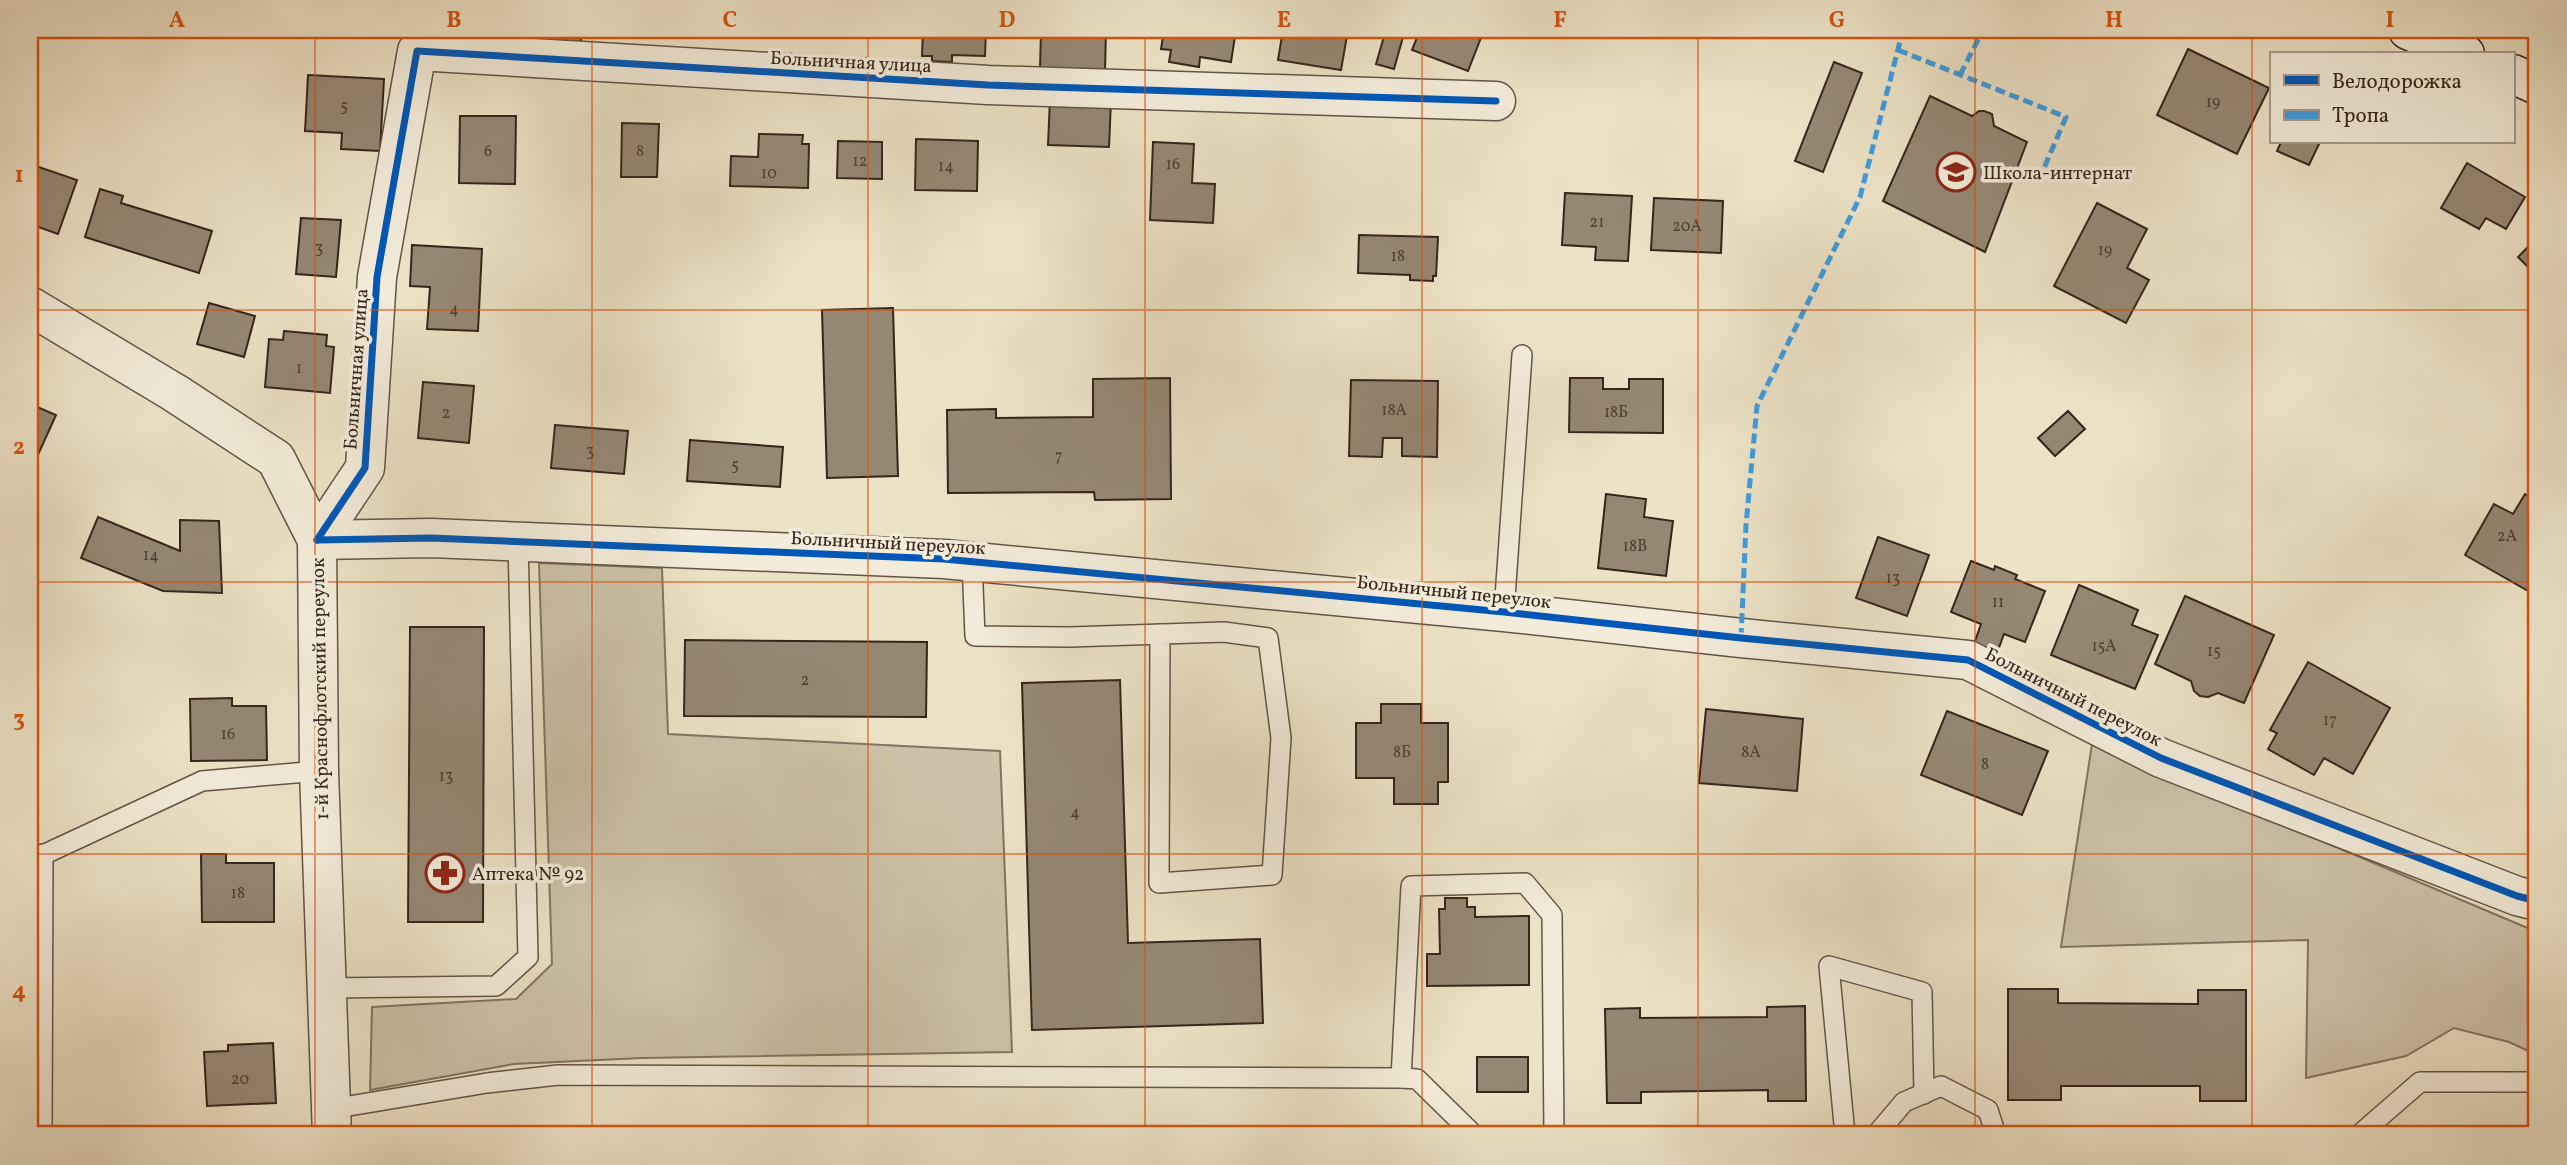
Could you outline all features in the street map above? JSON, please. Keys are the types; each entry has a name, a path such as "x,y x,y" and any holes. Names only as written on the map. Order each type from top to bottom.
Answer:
{"street":[{"path":"2408,30 2460,52"},
{"name":"Больничная улица","path":"317,540 365,468 377,277 417,51 988,85 1496,102"},
{"path":"2514,75 2537,85"},
{"name":"1-й Краснофлотский переулок","path":"30,306 175,393 276,459 317,540 319,771 331,1122"},
{"name":"Больничный переулок","path":"317,540 431,538 972,561 1504,611 1754,640 1968,660 2161,758 2517,896 2537,901"}],"lane":[{"path":"1504,611 1522,355"},
{"path":"327,988 496,986 528,957 518,542"},
{"path":"972,561 975,636 1224,632 1268,638 1281,738 1272,875 1160,883 1160,634"},
{"path":"42,1135 37,858 202,781 319,771"},
{"path":"1401,1079 1411,886 1525,883 1552,915 1554,1135"},
{"path":"1845,1135 1829,966 1922,992 1924,1094"},
{"path":"331,1122 486,1083 558,1074 1417,1079 1474,1135"},
{"path":"2359,1135 2420,1082 2537,1082"},
{"path":"1876,1135 1904,1102 1941,1086 1987,1110 1996,1135"}],"shaded area":[{"path":"539,563 662,568 668,734 1000,751 1012,1052 642,1058 514,1064 370,1090 372,1007 516,999 552,964"},
{"path":"2092,744 2537,932 2537,1055 2509,1042 2454,1028 2406,1056 2306,1078 2308,940 2061,947"}],"building":[{"path":"536,30 581,30 581,43 535,40"},
{"path":"923,30 986,30 985,56 952,55 952,62 932,61 932,56 922,56"},
{"path":"1041,30 1106,30 1105,71 1040,69"},
{"path":"1164,30 1236,30 1231,62 1200,57 1199,67 1169,62 1171,50 1161,49"},
{"path":"1283,30 1348,30 1341,70 1278,60"},
{"path":"1420,30 1484,30 1468,71 1412,50"},
{"path":"2521,30 2537,30 2537,36"},
{"path":"1385,33 1403,37 1394,69 1376,64"},
{"path":"2188,49 2269,88 2237,154 2157,115"},
{"path":"1834,62 1862,73 1823,172 1795,161"},
{"path":"308,75 384,79 380,151 341,149 342,133 305,131"},
{"name":"Школа-интернат","path":"1930,96 1972,116 1979,111 1992,114 1994,126 2027,142 1985,252 1883,201"},
{"path":"1050,99 1111,101 1109,147 1048,145"},
{"path":"460,116 516,116 515,184 459,183"},
{"path":"622,123 659,124 657,177 621,177"},
{"path":"759,134 803,135 802,144 809,144 808,188 730,186 731,156 758,157"},
{"path":"916,139 978,141 977,191 915,190"},
{"path":"838,141 882,142 882,179 837,178"},
{"path":"1153,142 1194,144 1192,183 1215,184 1213,223 1150,220"},
{"path":"2280,144 2319,144 2309,165 2277,151"},
{"path":"2467,163 2525,197 2506,229 2486,218 2479,229 2441,208"},
{"path":"30,164 77,180 58,234 30,224"},
{"path":"100,189 123,196 121,203 212,231 199,273 85,237"},
{"path":"1565,193 1632,196 1628,261 1595,260 1596,247 1562,245"},
{"path":"1654,198 1723,201 1721,253 1651,250"},
{"path":"2097,203 2147,229 2127,268 2149,280 2126,323 2054,286"},
{"path":"301,218 341,220 336,277 296,274"},
{"path":"1359,235 1438,237 1436,276 1433,276 1433,281 1410,280 1410,275 1358,273"},
{"path":"2537,238 2537,276 2518,257"},
{"path":"412,245 482,249 478,331 427,329 430,287 410,286"},
{"path":"209,303 255,316 244,357 197,344"},
{"path":"893,308 898,476 827,478 822,310"},
{"path":"284,331 327,335 326,346 334,347 330,393 265,387 269,339 283,340"},
{"path":"1170,378 1171,499 1095,500 1094,492 948,493 947,410 996,409 996,418 1093,417 1093,379"},
{"path":"1570,378 1603,378 1603,389 1629,389 1629,379 1663,379 1663,433 1569,432"},
{"path":"1351,380 1438,381 1437,457 1402,456 1402,438 1383,438 1382,457 1349,456"},
{"path":"423,382 474,386 469,443 418,438"},
{"path":"30,404 56,415 37,457 30,454"},
{"path":"2068,411 2085,429 2055,456 2038,438"},
{"path":"555,425 628,431 624,474 551,468"},
{"path":"690,440 783,447 780,487 687,481"},
{"path":"1606,494 1646,499 1644,517 1673,521 1666,576 1598,568"},
{"path":"2525,494 2537,501 2537,575 2528,591 2465,555 2494,504 2513,514"},
{"path":"98,517 180,551 180,520 219,521 222,593 163,591 81,558"},
{"path":"1878,537 1929,555 1907,616 1856,598"},
{"path":"1971,561 1994,570 1995,566 2017,575 2015,579 2045,591 2025,642 2004,634 1997,653 1974,644 1981,624 1951,612"},
{"path":"2079,585 2138,610 2132,625 2158,635 2135,689 2051,655"},
{"path":"2185,596 2274,635 2244,703 2218,693 2208,697 2200,696 2194,691 2191,681 2155,664"},
{"path":"410,627 484,627 483,922 408,922"},
{"path":"685,640 927,642 926,717 684,716"},
{"path":"2308,662 2390,708 2353,774 2324,758 2314,775 2268,749 2277,733 2270,730"},
{"path":"1120,680 1128,943 1260,939 1263,1023 1032,1030 1022,683"},
{"path":"232,698 232,706 266,706 267,760 191,761 190,699"},
{"path":"1381,704 1421,704 1421,723 1448,723 1448,782 1438,782 1438,804 1394,804 1394,778 1356,778 1356,723 1381,723"},
{"path":"1706,709 1803,719 1797,791 1699,783"},
{"path":"1947,711 2048,751 2022,815 1921,775"},
{"path":"201,854 226,854 226,863 274,863 274,922 202,922"},
{"path":"1445,898 1467,898 1467,907 1475,907 1475,917 1529,916 1529,985 1427,986 1427,954 1440,954 1439,909 1445,909"},
{"path":"2008,989 2058,989 2058,1003 2198,1004 2198,990 2246,990 2246,1101 2200,1101 2200,1086 2061,1086 2061,1100 2008,1100"},
{"path":"1805,1006 1806,1101 1768,1101 1768,1090 1641,1092 1641,1103 1607,1103 1605,1009 1640,1008 1640,1018 1767,1017 1767,1007"},
{"path":"273,1043 276,1103 207,1106 204,1052 228,1051 228,1045"},
{"path":"1477,1057 1528,1057 1528,1092 1477,1092"}],"marked path":[{"path":"1741,638 1746,525 1757,406 1860,197 1903,30"},
{"path":"1960,75 1983,30"},
{"path":"1898,50 2066,117 2038,182"}],"cycle path":[{"path":"317,540 365,468 377,277 417,51 988,85 1496,101"},
{"path":"317,540 431,538 944,559 1504,612 1968,660 2161,758 2517,896 2537,901"}],"place":[{"name":"Школа-интернат","path":"1956,172"},
{"name":"Аптека № 92","path":"445,873"}]}
